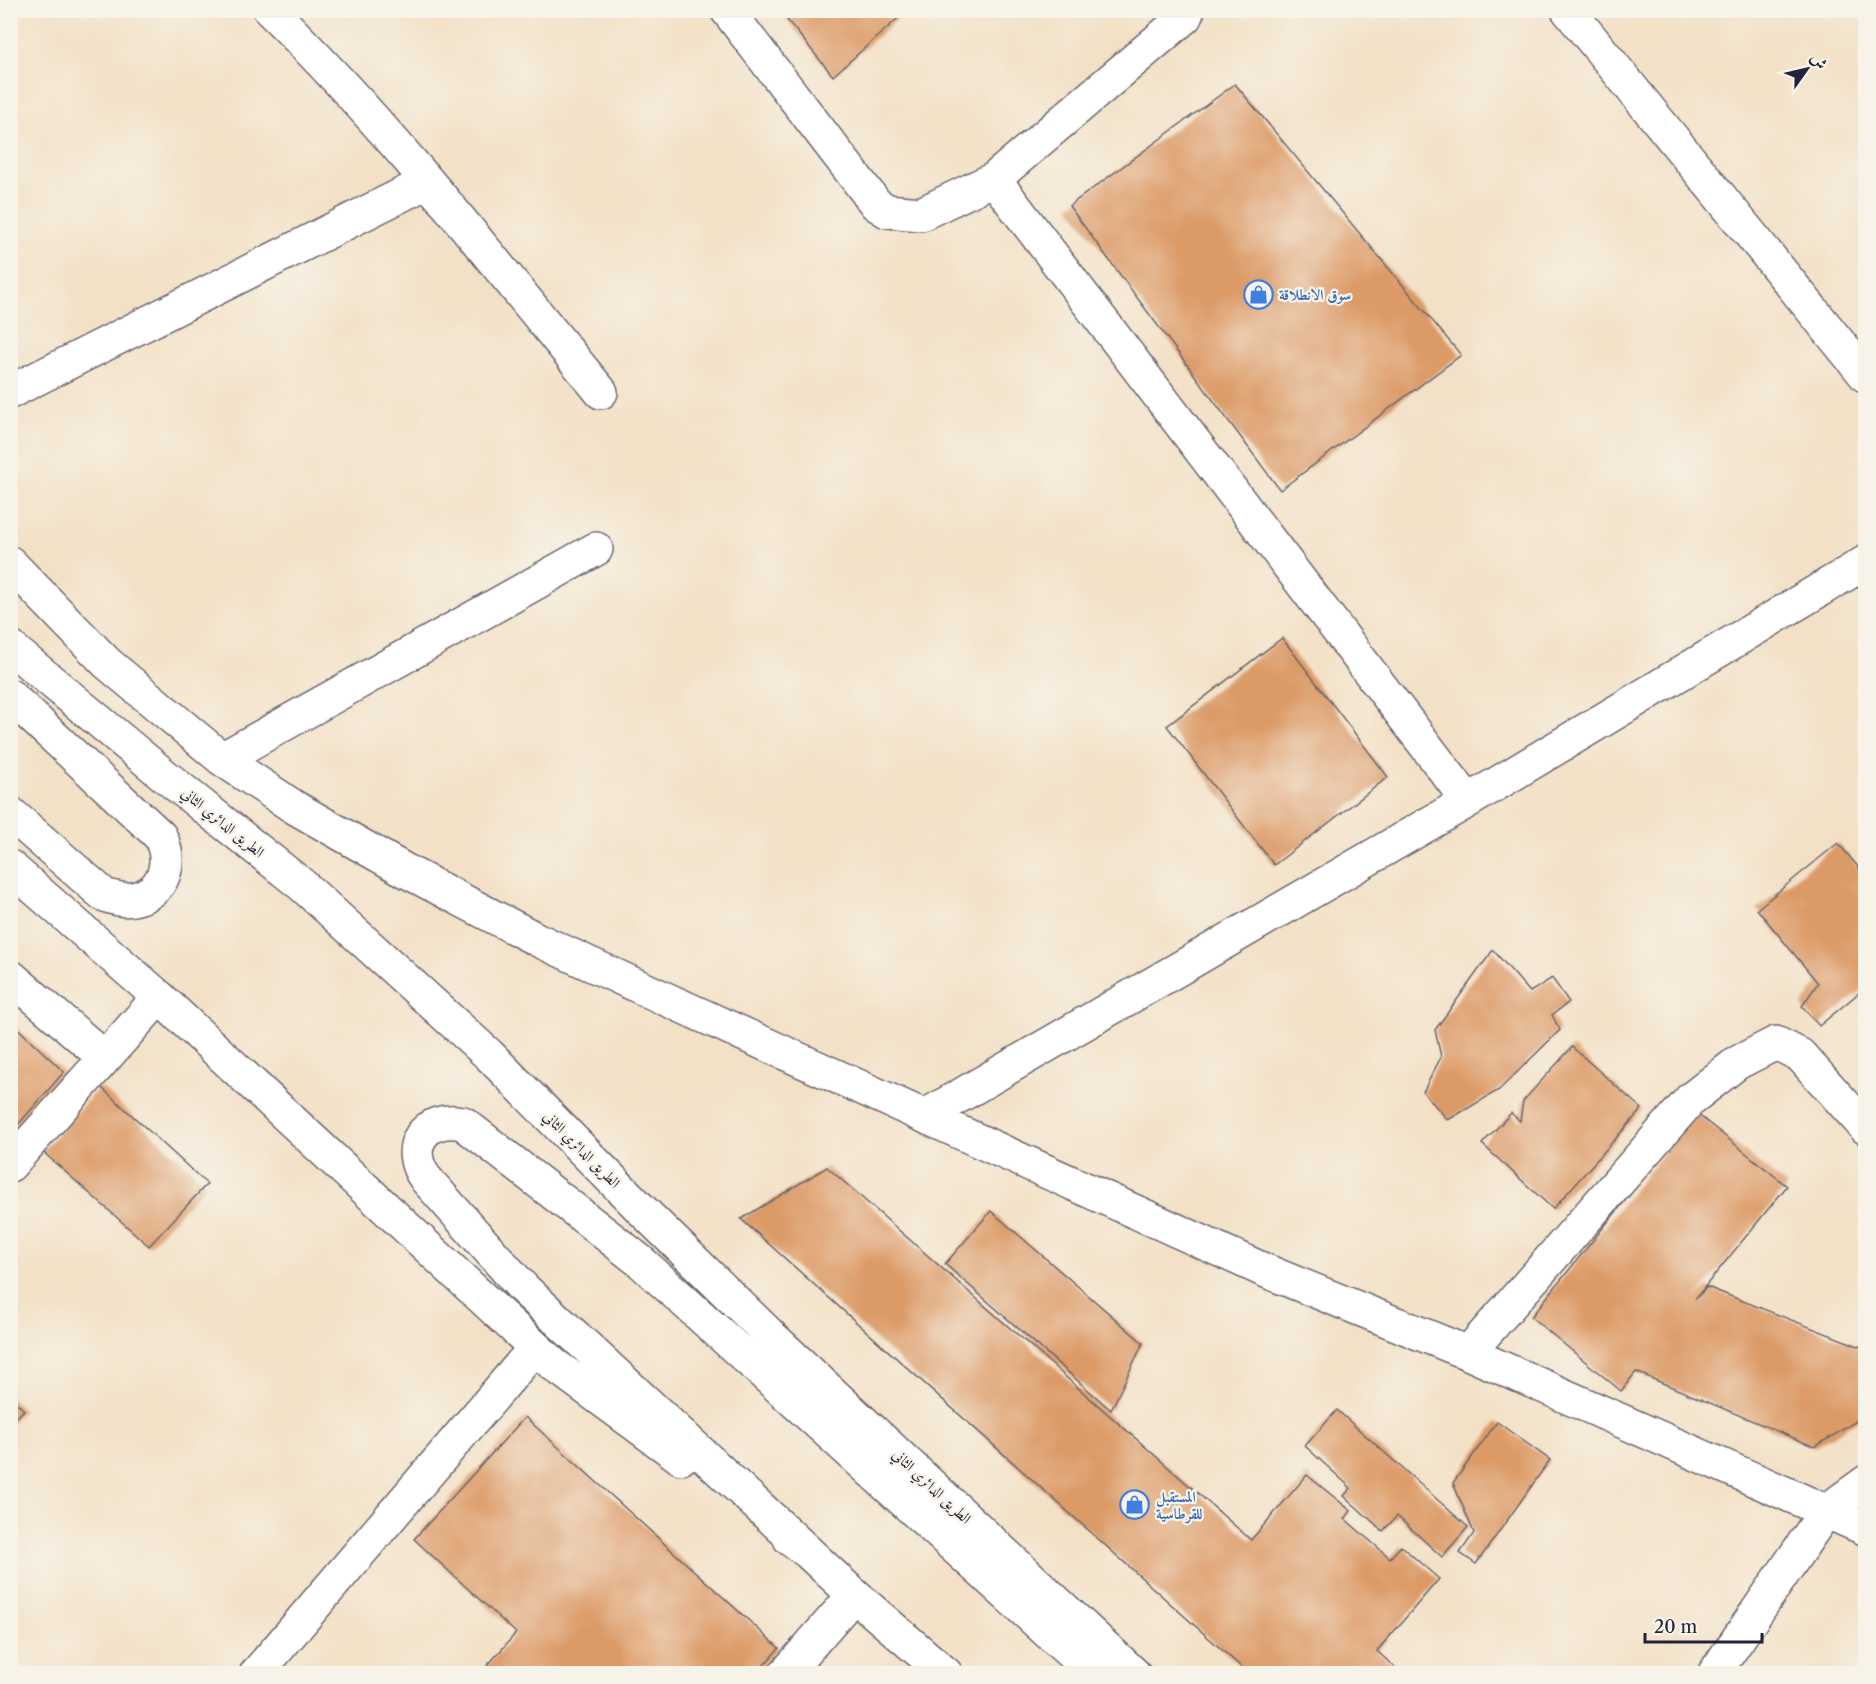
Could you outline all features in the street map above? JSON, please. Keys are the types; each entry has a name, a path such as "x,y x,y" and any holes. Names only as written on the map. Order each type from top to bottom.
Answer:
{"main road":[{"path":"270,10 315,56 428,182 601,392"},
{"path":"727,10 876,204 887,211 921,214 994,179 1185,17 1188,10"},
{"path":"1568,10 1866,376"},
{"path":"994,179 1468,801"},
{"path":"10,392 428,182"},
{"path":"222,759 596,549"},
{"path":"924,1116 1468,801 1866,562"},
{"path":"10,563 107,663 222,759 294,807 408,872 536,939 1266,1271 1468,1353 1866,1529"},
{"name":"الطريق الدائري الثاني","path":"10,647 165,776 302,885 489,1055 773,1338 1134,1674"},
{"path":"10,696 160,836 166,848 167,862 163,876 155,887 138,898 118,899 105,895 10,813"},
{"path":"10,867 159,997 553,1364 808,1552"},
{"path":"10,976 105,1058"},
{"path":"10,1165 159,997"},
{"path":"1468,1353 1691,1099 1737,1063 1776,1043 1800,1055 1866,1128"},
{"path":"946,1674 854,1595 524,1288 418,1169 417,1144 423,1133 431,1126 441,1122 463,1123 640,1261 1094,1674"},
{"path":"255,1674 535,1348"},
{"path":"1714,1674 1826,1511 1866,1482"},
{"path":"785,1674 854,1595"}],"building":[{"path":"779,10 900,10 903,14 833,76"},
{"path":"1235,84 1461,355 1280,490 1069,206"},
{"path":"1282,638 1388,777 1274,865 1167,726"},
{"path":"1838,843 1859,868 1866,863 1866,987 1819,1026 1802,1006 1818,983 1757,909"},
{"path":"1493,950 1530,992 1552,978 1569,1002 1552,1015 1560,1030 1499,1090 1448,1120 1423,1092 1441,1057 1435,1030"},
{"path":"10,1021 64,1072 10,1134"},
{"path":"1572,1047 1642,1109 1553,1209 1482,1144 1511,1113 1520,1121 1523,1101"},
{"path":"100,1086 207,1184 149,1246 42,1151"},
{"path":"1696,1113 1787,1186 1695,1299 1707,1287 1866,1349 1866,1415 1815,1447 1636,1372 1621,1391 1531,1317"},
{"path":"827,1167 1251,1540 1307,1475 1351,1511 1345,1519 1390,1558 1401,1546 1439,1579 1377,1651 1402,1674 1249,1674 741,1219"},
{"path":"991,1211 1143,1343 1111,1410 945,1264"},
{"path":"10,1397 24,1410 10,1423"},
{"path":"1337,1410 1468,1527 1442,1557 1397,1516 1383,1531 1344,1496 1351,1488 1305,1446"},
{"path":"525,1417 779,1648 756,1674 480,1674 516,1633 414,1539"},
{"path":"1497,1422 1550,1460 1476,1564 1460,1553 1474,1533 1453,1483"}],"place":[{"name":"سوق الانطلاقة","path":"1258,294"},
{"name":"المستقبل للقرطاسية","path":"1135,1505"}]}
